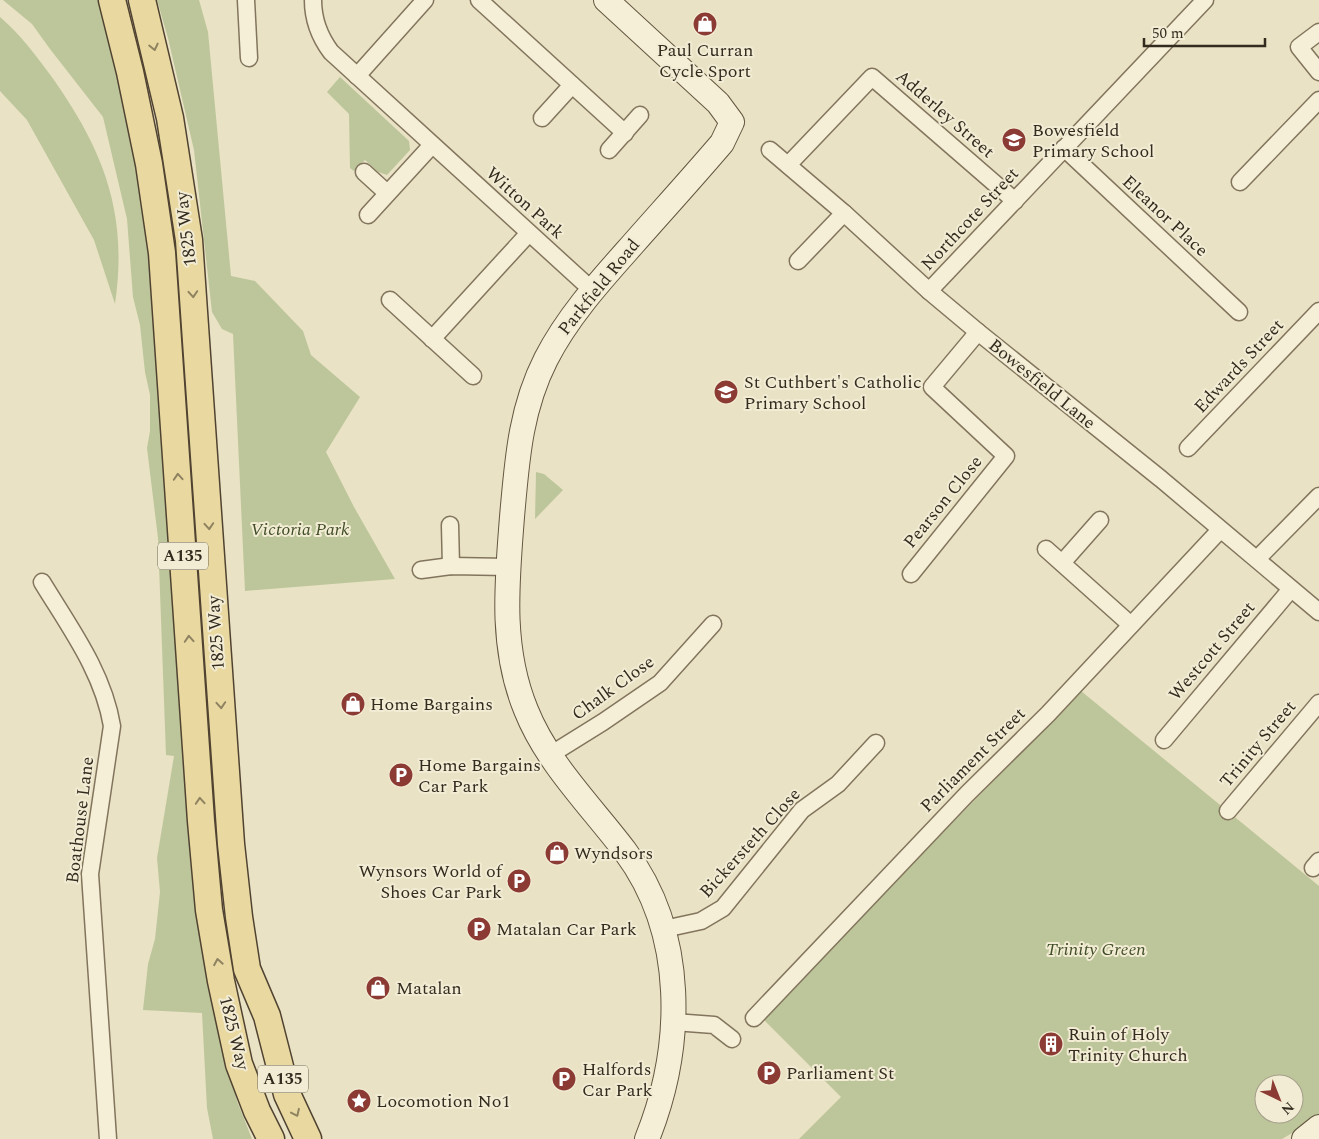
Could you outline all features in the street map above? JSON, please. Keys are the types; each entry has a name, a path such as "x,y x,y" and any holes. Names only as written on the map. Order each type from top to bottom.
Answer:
{"main road":[{"name":"1825 Way","path":"112,0 130,72 149,164 162,253 201,821 209,910 221,980 239,1064 257,1111 271,1139"},
{"name":"1825 Way","path":"142,0 170,118 189,240 230,834 239,917 248,969 267,1016 287,1094 308,1139"}],"street":[{"path":"246,0 249,58"},
{"name":"Witton Park","path":"312,0 313,14 322,41 331,52 592,290"},
{"path":"357,76 425,0"},
{"path":"480,0 625,133"},
{"name":"Parkfield Road","path":"606,0 718,103 732,122 722,143 592,290 572,317 546,360 534,385 521,430 518,452 508,567 507,620 512,666 527,713 550,756 627,854 646,883 664,930 670,960 674,1022 667,1077 650,1134"},
{"name":"Northcote Street","path":"929,291 1205,0"},
{"path":"1319,32 1299,47 1319,72"},
{"name":"Adderley Street","path":"788,165 872,77 1015,200"},
{"path":"542,118 572,85"},
{"path":"1240,182 1319,100"},
{"path":"609,150 640,115"},
{"path":"368,215 432,145"},
{"name":"Eleanor Place","path":"1064,148 1239,312"},
{"name":"Bowesfield Lane","path":"770,150 844,213 929,291 1161,479 1319,612"},
{"path":"364,172 387,193"},
{"path":"798,261 844,213"},
{"path":"432,339 529,233"},
{"path":"390,300 473,376"},
{"name":"Edwards Street","path":"1188,448 1319,311"},
{"name":"Pearson Close","path":"911,574 1006,456 932,387 978,332"},
{"path":"1257,559 1319,496"},
{"path":"1062,563 1100,520"},
{"path":"450,525 451,566"},
{"name":"Parliament Street","path":"754,1018 1220,530"},
{"path":"1046,549 1131,625"},
{"path":"421,570 451,566 508,567"},
{"name":"Boathouse Lane","path":"42,582 89,659 109,707 112,726 90,874 108,1139"},
{"name":"Westcott Street","path":"1164,740 1291,588"},
{"name":"Chalk Close","path":"550,756 660,683 713,624"},
{"name":"Trinity Street","path":"1228,811 1319,703"},
{"name":"Bickersteth Close","path":"664,930 701,921 723,908 802,810 838,784 876,743"},
{"path":"674,1022 714,1025 732,1039"},
{"path":"1304,1139 1319,1127"}],"green space":[{"path":"3,0 98,0 120,74 149,230 227,1052 237,1101 252,1139 213,1139 207,1108 202,1013 143,1010 148,964 155,939 160,892 157,858 174,756 166,755 158,538 147,448 150,431 150,395 145,372 140,325 133,297 127,219 103,117 32,24"},
{"name":"Victoria Park","path":"157,0 199,0 208,32 231,276 255,281 303,331 311,355 360,397 326,452 354,507 395,579 245,591 233,334 222,329 212,312 194,150 168,38"},
{"path":"0,17 22,39 54,80 87,133 99,159 109,186 115,213 118,242 118,272 115,304 94,240 27,120 0,91"},
{"path":"340,77 409,141 410,150 387,175 378,172 365,160 354,171 350,168 349,114 327,92"},
{"path":"536,472 544,474 563,490 535,519"},
{"name":"Trinity Green","path":"1081,691 1319,886 1319,1117 1282,1139 799,1139 841,1097 764,1020 765,1015"}],"place":[{"name":"Paul Curran Cycle Sport","path":"705,24"},
{"name":"Bowesfield Primary School","path":"1014,140"},
{"name":"St Cuthbert's Catholic Primary School","path":"726,392"},
{"name":"Home Bargains","path":"353,704"},
{"name":"Home Bargains Car Park","path":"401,775"},
{"name":"Wyndsors","path":"557,853"},
{"name":"Wynsors World of Shoes Car Park","path":"519,881"},
{"name":"Matalan Car Park","path":"479,929"},
{"name":"Matalan","path":"378,988"},
{"name":"Ruin of Holy Trinity Church","path":"1051,1044"},
{"name":"Parliament St","path":"769,1073"},
{"name":"Halfords Car Park","path":"564,1079"},
{"name":"Locomotion No1","path":"359,1101"}]}
